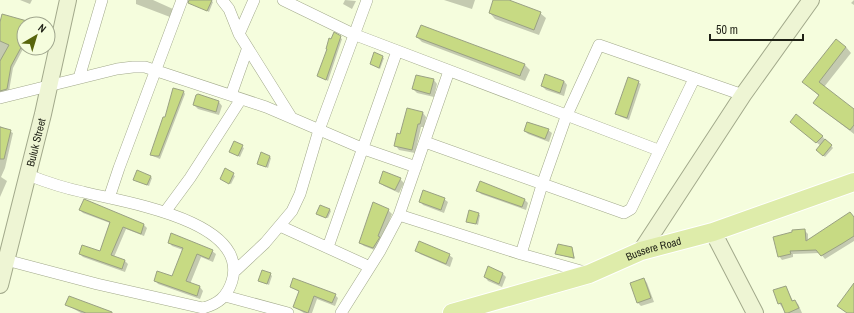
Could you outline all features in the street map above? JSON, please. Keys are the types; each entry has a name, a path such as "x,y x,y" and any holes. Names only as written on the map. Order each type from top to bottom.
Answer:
{"main road":[{"name":"Bussere Road","path":"452,313 589,274 642,251 713,232 854,182"}],"street":[{"name":"Buluk Street","path":"0,285 50,85 68,0"},
{"path":"78,78 102,0"},
{"path":"109,198 129,138 182,0"},
{"path":"222,0 229,9 247,50 291,117"},
{"path":"239,34 254,0"},
{"path":"283,0 353,34 658,150"},
{"path":"234,272 280,226 292,211 300,194 319,130 353,34 367,0"},
{"path":"642,251 743,95 811,0"},
{"path":"520,254 566,116 599,45 743,95"},
{"path":"165,212 190,178 236,97 247,50"},
{"path":"328,247 364,149 397,51"},
{"path":"0,98 78,78 133,67 156,70 291,117 364,149 416,167"},
{"path":"341,313 370,267 399,215 449,71"},
{"path":"425,142 624,213 631,209 658,150 694,79"},
{"path":"6,260 97,284 203,308 216,304 225,296 232,283 234,272 232,259 214,236 203,228 165,212 54,185 28,175"},
{"path":"399,215 520,254 589,274"},
{"path":"280,226 370,267"},
{"path":"713,232 755,313"},
{"path":"225,296 288,313"}],"building":[{"path":"189,0 212,0 207,11 188,3"},
{"path":"493,0 509,0 541,12 534,30 489,13"},
{"path":"2,14 16,18 16,56 11,66 7,89 0,91 0,61 9,45 0,41 0,22"},
{"path":"421,25 525,64 520,76 416,37"},
{"path":"334,32 341,36 326,80 317,76 327,49 329,38 331,39"},
{"path":"836,39 846,47 819,82 854,109 854,125 850,130 813,103 819,95 802,82"},
{"path":"374,52 383,56 379,68 370,64"},
{"path":"545,74 564,81 560,93 541,86"},
{"path":"416,75 434,79 430,94 412,89"},
{"path":"628,77 639,81 627,118 615,114"},
{"path":"173,88 184,91 159,156 150,155 163,117 165,117"},
{"path":"198,94 219,101 216,112 193,105 196,95"},
{"path":"407,108 423,112 420,124 418,124 412,150 394,146 397,133 400,134"},
{"path":"796,114 823,136 816,143 790,122"},
{"path":"527,122 549,129 545,139 524,131"},
{"path":"0,127 11,130 4,159 0,159"},
{"path":"825,139 832,145 823,156 816,150"},
{"path":"234,141 243,145 238,156 229,152"},
{"path":"261,152 270,156 266,167 257,164"},
{"path":"225,168 234,173 229,184 220,179"},
{"path":"137,170 151,176 147,185 133,180"},
{"path":"383,171 401,178 395,190 379,183"},
{"path":"480,181 525,199 522,207 476,191"},
{"path":"423,190 445,198 441,210 419,202"},
{"path":"84,199 144,224 141,234 123,227 111,255 125,260 122,269 79,254 82,245 100,251 110,222 79,210"},
{"path":"373,202 389,209 378,236 380,237 373,248 359,243"},
{"path":"320,205 330,209 326,218 316,214"},
{"path":"469,210 479,213 476,224 466,222"},
{"path":"850,212 854,217 854,236 843,243 821,256 816,250 790,251 791,254 778,257 773,237 792,232 792,230 805,229 806,241"},
{"path":"171,233 213,250 209,259 197,254 186,281 200,286 197,296 154,281 157,271 172,276 183,248 168,243"},
{"path":"419,241 450,254 446,264 415,251"},
{"path":"558,244 572,247 574,258 555,254"},
{"path":"488,266 503,273 499,284 484,277"},
{"path":"262,270 271,273 267,284 258,281"},
{"path":"293,278 336,294 332,303 314,296 308,313 293,307 299,291 290,287"},
{"path":"644,278 651,298 637,303 630,283"},
{"path":"854,283 854,313 847,313 837,306"},
{"path":"786,286 792,301 795,300 799,308 788,313 785,313 781,303 778,304 773,290"},
{"path":"69,296 112,313 86,313 65,305"}]}
